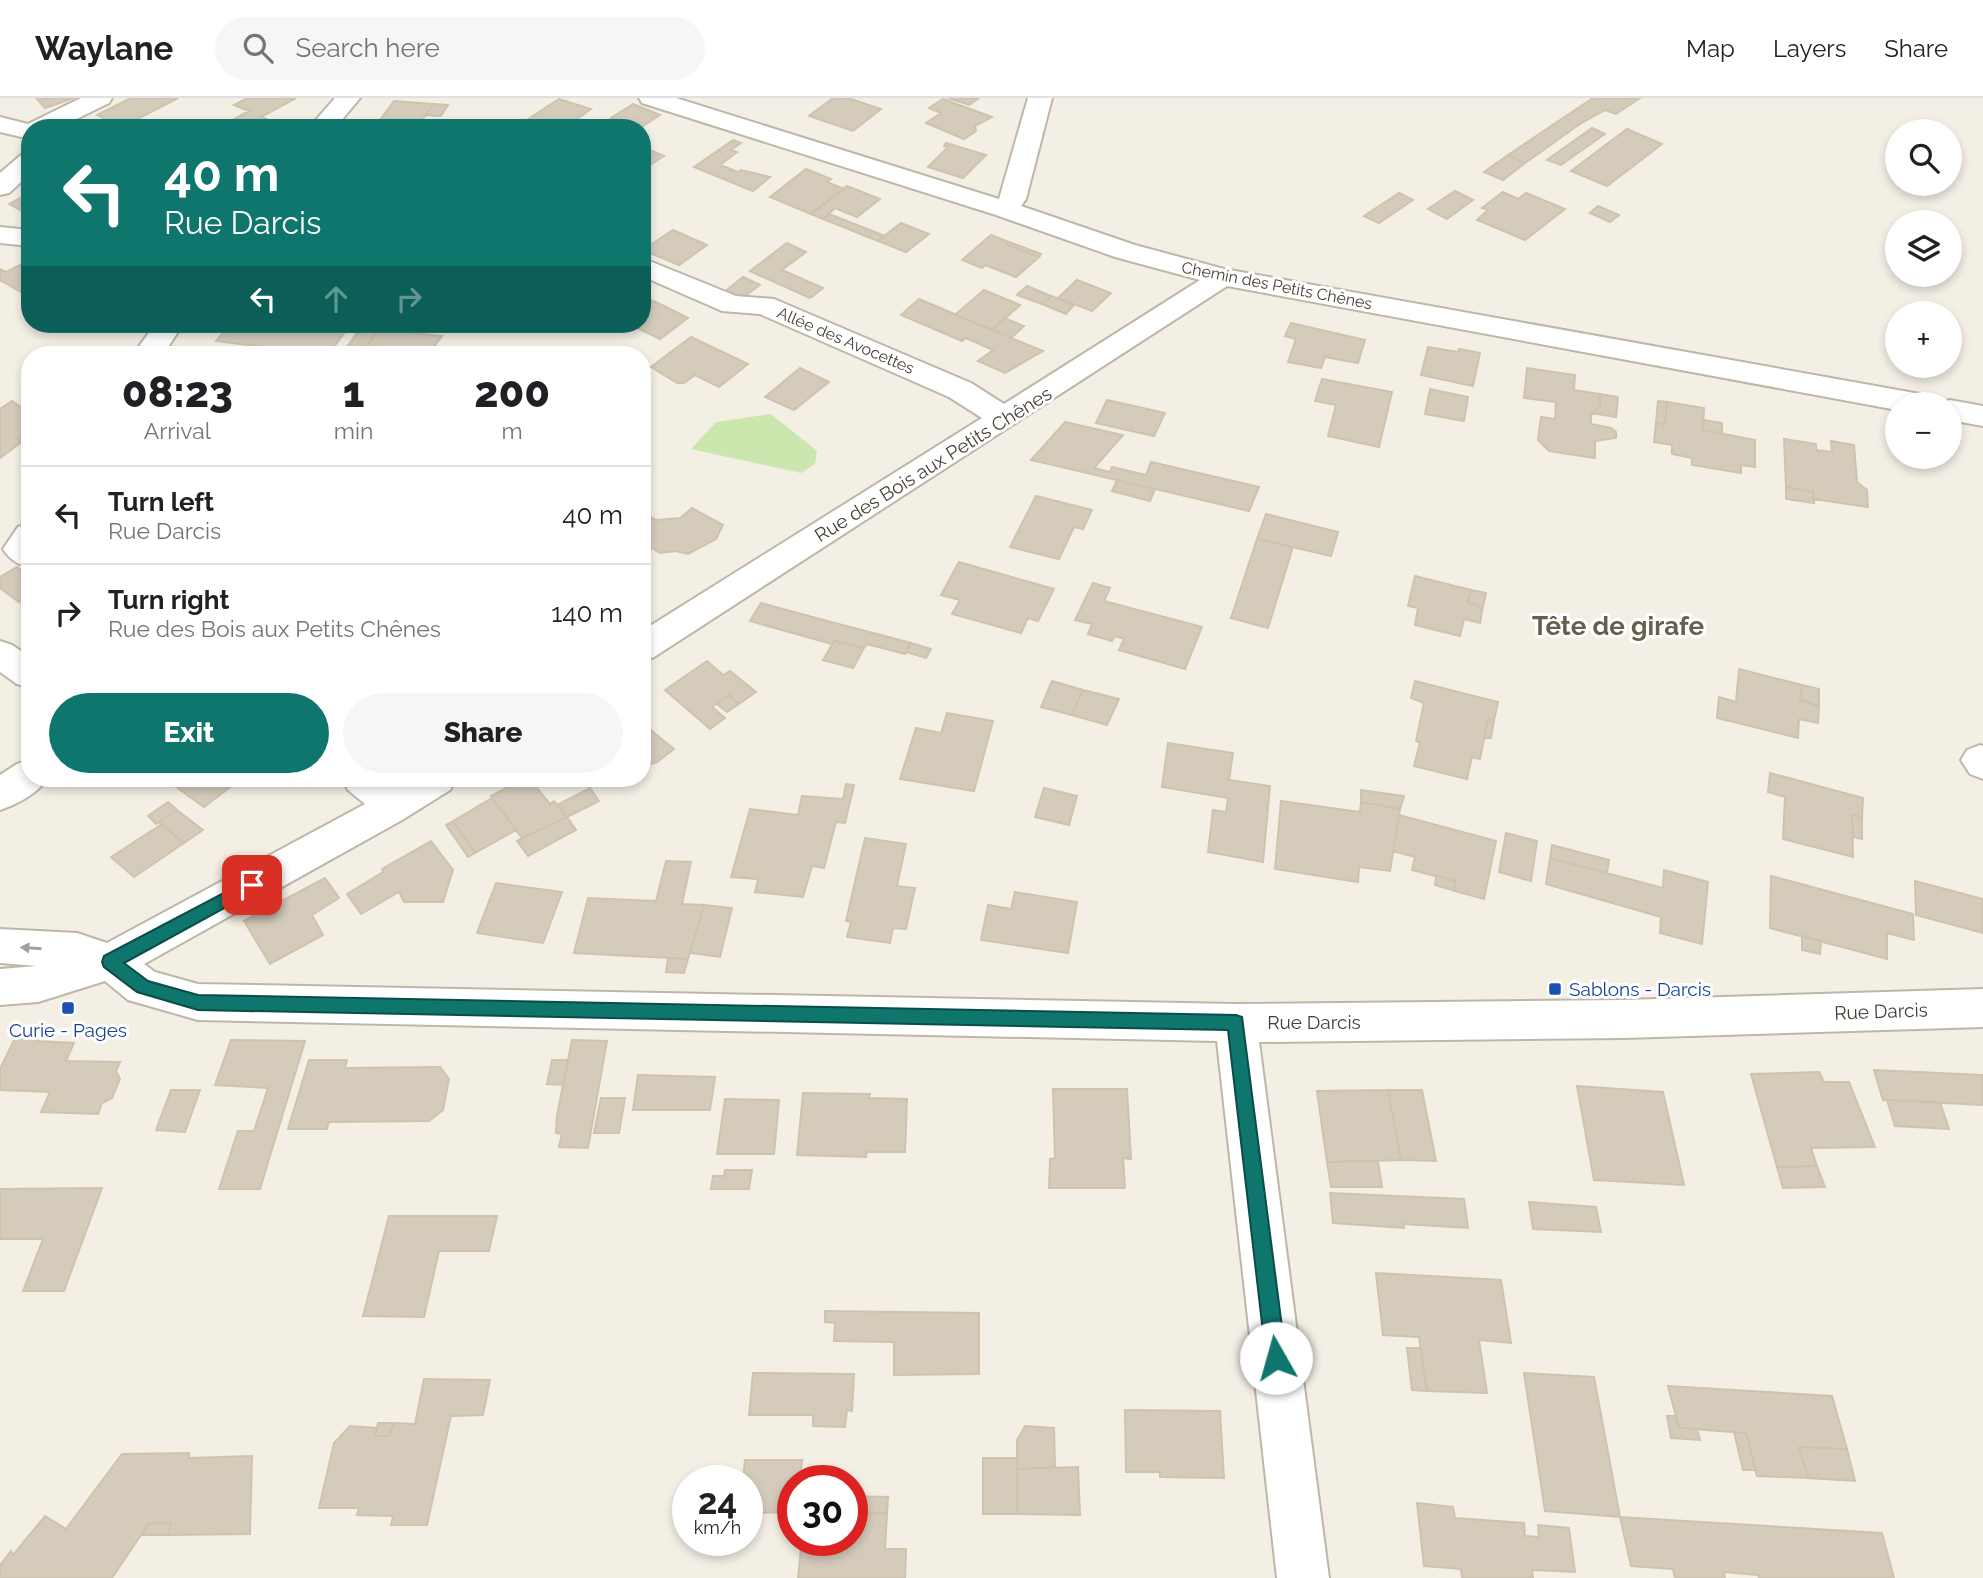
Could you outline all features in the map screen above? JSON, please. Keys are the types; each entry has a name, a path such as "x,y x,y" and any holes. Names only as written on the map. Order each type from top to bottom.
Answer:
{"street":[{"path":"57,119 100,98"},
{"path":"329,119 348,98"},
{"name":"Chemin des Petits Chênes","path":"651,98 1004,209 1125,251 1222,277 1885,398"},
{"path":"1004,209 1013,199 1040,98"},
{"path":"0,124 21,130"},
{"path":"0,187 21,168"},
{"path":"0,235 21,238"},
{"name":"Allée des Avocettes","path":"651,270 732,306 764,305 960,390 1005,418"},
{"name":"Rue des Bois aux Petits Chênes","path":"651,642 1222,277"},
{"path":"1962,412 1983,416"},
{"path":"0,654 21,669"},
{"path":"0,795 21,780"},
{"path":"373,787 388,809"},
{"path":"0,988 38,984 110,962 423,787"},
{"name":"Rue Darcis","path":"0,946 77,951 110,962 143,987 198,1002 1236,1023 1624,1019 1983,1008"},
{"path":"1236,1023 1303,1578"}],"green space":[{"path":"771,414 817,451 815,464 801,473 691,449 716,422"}],"building":[{"path":"36,98 74,98 45,108"},
{"path":"131,98 178,98 137,119 105,119 97,115"},
{"path":"247,98 296,98 261,117 266,119 234,119 249,111 234,105"},
{"path":"833,98 848,98 881,109 853,131 809,116"},
{"path":"948,98 979,98 969,105"},
{"path":"1593,98 1640,98 1616,114 1605,110 1580,124 1525,163 1508,155"},
{"path":"559,99 591,109 577,119 529,119"},
{"path":"943,99 992,117 975,126 976,131 964,139 926,123 941,113 929,108"},
{"path":"394,101 434,104 423,119 381,119"},
{"path":"434,104 448,105 441,116 425,115"},
{"path":"633,104 660,115 651,121 611,118"},
{"path":"1592,128 1605,134 1561,165 1547,160"},
{"path":"1627,129 1662,144 1607,186 1571,171"},
{"path":"733,140 741,143 731,150 737,152 720,165 738,172 741,170 770,177 753,191 694,167"},
{"path":"946,143 986,155 963,178 928,167 948,147 944,146"},
{"path":"651,151 664,156 651,164"},
{"path":"1508,155 1525,163 1503,180 1484,172"},
{"path":"806,169 831,179 827,182 844,189 811,214 770,197"},
{"path":"847,186 880,199 857,217 835,208 823,219 811,214"},
{"path":"1455,191 1473,200 1447,219 1428,209"},
{"path":"1503,192 1518,199 1526,193 1565,209 1525,240 1477,220 1488,210 1482,208"},
{"path":"1399,193 1413,200 1379,223 1364,216"},
{"path":"21,198 21,210 9,204"},
{"path":"1598,206 1619,215 1610,222 1590,213"},
{"path":"829,214 885,236 878,241 823,219"},
{"path":"901,223 929,234 906,252 878,241"},
{"path":"673,230 707,245 679,265 651,253 651,245"},
{"path":"991,235 1039,257 1016,277 985,265 982,268 962,260"},
{"path":"1009,242 1041,254 1039,257 1006,244"},
{"path":"787,243 806,252 782,270 823,288 810,298 750,271"},
{"path":"21,264 21,292 0,280 0,269 6,272"},
{"path":"743,277 760,285 739,300 723,293"},
{"path":"1077,280 1111,293 1092,311 1058,298"},
{"path":"1027,286 1051,296 1042,304 1017,295"},
{"path":"984,290 1020,305 992,330 955,315"},
{"path":"1051,296 1074,305 1066,314 1042,304"},
{"path":"919,299 1043,351 1005,373 978,361 993,350 966,338 962,341 901,315"},
{"path":"651,300 688,318 660,339 648,333 651,333"},
{"path":"1004,318 1024,326 1011,338 992,330"},
{"path":"1291,323 1365,340 1358,363 1325,357 1321,368 1288,362 1296,339 1285,336"},
{"path":"223,333 344,333 335,346 256,346 216,341"},
{"path":"357,333 376,333 367,346 348,346"},
{"path":"376,333 442,336 435,346 367,346"},
{"path":"691,337 748,364 719,387 695,375 684,383 677,383 651,367"},
{"path":"1428,347 1480,353 1473,386 1421,375"},
{"path":"800,368 829,382 794,410 765,397"},
{"path":"1527,368 1575,375 1574,390 1600,394 1600,407 1591,413 1591,424 1611,428 1616,432 1616,438 1595,441 1595,458 1549,451 1538,440 1541,417 1555,419 1556,402 1524,398"},
{"path":"1322,379 1392,392 1379,447 1328,436 1336,405 1315,401"},
{"path":"1430,389 1468,397 1464,421 1425,414"},
{"path":"1600,394 1618,397 1616,417 1591,413 1600,407"},
{"path":"1107,400 1165,413 1154,436 1096,423"},
{"path":"12,401 21,407 21,437 18,439 21,442 0,458 0,409"},
{"path":"1658,401 1667,402 1665,424 1656,423"},
{"path":"1667,402 1704,408 1703,430 1755,440 1755,467 1741,465 1741,473 1692,465 1692,458 1672,454 1672,445 1654,442 1656,423 1665,424"},
{"path":"1704,420 1722,423 1722,434 1703,430"},
{"path":"1065,422 1123,435 1094,468 1110,472 1112,467 1146,475 1151,462 1259,487 1249,511 1031,460"},
{"path":"1784,439 1816,444 1816,450 1832,452 1831,441 1854,445 1857,482 1867,490 1868,507 1813,499 1813,492 1786,487"},
{"path":"1117,480 1155,489 1150,501 1112,491"},
{"path":"1786,487 1813,492 1814,503 1786,499"},
{"path":"1036,496 1092,510 1083,529 1074,527 1059,559 1010,547"},
{"path":"692,508 723,525 716,539 688,554 676,551 660,553 651,548 651,518 656,520 680,518"},
{"path":"1266,514 1338,532 1331,556 1257,539"},
{"path":"1257,539 1293,547 1268,628 1231,618"},
{"path":"959,562 1054,589 1038,621 1028,618 1021,633 952,614 960,600 941,595"},
{"path":"17,567 21,570 21,601 0,588 0,577"},
{"path":"1415,576 1471,590 1468,603 1477,605 1482,611 1480,623 1464,619 1460,636 1415,625 1418,608 1408,606"},
{"path":"1093,583 1110,588 1104,601 1202,627 1185,669 1119,650 1124,639 1115,636 1112,641 1088,634 1092,624 1075,620"},
{"path":"1471,590 1486,593 1482,611 1477,605 1468,603"},
{"path":"761,603 911,643 905,654 867,644 864,648 834,641 832,644 750,621"},
{"path":"834,641 864,648 853,668 823,660"},
{"path":"911,643 931,649 926,658 906,652"},
{"path":"707,661 723,675 730,671 756,692 739,704 729,695 712,707 725,718 710,729 665,690"},
{"path":"1739,669 1802,685 1800,700 1819,706 1818,723 1799,719 1798,738 1717,718 1719,697 1736,702"},
{"path":"1052,681 1083,690 1072,715 1041,707"},
{"path":"1415,681 1498,702 1494,720 1488,719 1480,759 1472,757 1467,779 1414,766 1420,743 1416,741 1424,703 1411,698"},
{"path":"1802,685 1819,689 1819,706 1800,700"},
{"path":"1083,690 1119,699 1107,725 1072,715"},
{"path":"729,695 739,704 727,712 717,704"},
{"path":"947,713 993,721 974,791 900,779 916,728 941,733"},
{"path":"1488,719 1494,720 1491,738 1484,737"},
{"path":"651,730 674,749 651,764"},
{"path":"1168,743 1233,753 1229,780 1270,786 1263,862 1208,852 1213,810 1226,812 1228,798 1162,787"},
{"path":"1770,773 1863,798 1862,817 1852,815 1853,857 1783,839 1785,797 1768,792"},
{"path":"846,784 854,785 845,823 836,822 824,868 812,866 803,897 755,892 758,879 731,877 750,809 798,815 802,796 843,799"},
{"path":"176,787 230,787 204,807"},
{"path":"507,787 536,787 550,804 554,801 567,817 522,838 491,796"},
{"path":"590,788 599,801 567,817 557,805"},
{"path":"1044,788 1077,796 1069,825 1035,817"},
{"path":"1361,790 1404,796 1400,809 1361,802"},
{"path":"492,798 516,830 475,853 453,821"},
{"path":"1281,801 1360,812 1361,802 1400,809 1390,871 1359,867 1358,882 1275,869"},
{"path":"168,802 177,810 156,824 148,816"},
{"path":"177,810 203,830 184,843 159,822"},
{"path":"1399,815 1496,841 1484,899 1455,891 1455,881 1412,870 1415,857 1393,851"},
{"path":"1852,815 1862,817 1862,839 1853,837"},
{"path":"567,817 576,830 528,856 517,841"},
{"path":"453,821 475,853 468,857 446,825"},
{"path":"162,824 184,843 134,877 111,857"},
{"path":"1506,833 1537,841 1531,881 1499,872"},
{"path":"865,838 906,844 897,886 915,888 906,929 893,928 890,943 847,937 851,922 846,921"},
{"path":"431,841 453,870 443,902 404,902 399,892 361,914 347,894 383,872 382,869"},
{"path":"1552,845 1609,860 1607,873 1550,858"},
{"path":"1550,858 1663,888 1664,870 1708,882 1702,944 1660,933 1661,917 1546,884"},
{"path":"666,861 691,862 682,904 704,905 688,959 574,953 588,898 656,901"},
{"path":"1436,876 1455,881 1455,891 1435,885"},
{"path":"1771,876 1913,914 1914,940 1887,933 1887,959 1770,928"},
{"path":"325,878 339,898 312,915 323,935 270,964 244,921"},
{"path":"1915,881 1983,899 1983,933 1916,915"},
{"path":"496,883 562,892 543,943 477,933"},
{"path":"1015,892 1077,902 1068,953 981,940 988,905 1011,909"},
{"path":"704,905 732,908 720,957 690,953"},
{"path":"1802,936 1821,941 1820,954 1802,950"},
{"path":"668,958 688,959 684,973 666,972"},
{"path":"41,1033 37,1041 74,1043 66,1061 120,1062 116,1071 120,1079 112,1098 102,1103 98,1114 41,1112 50,1092 0,1090 0,1069 17,1034"},
{"path":"231,1040 305,1041 260,1189 219,1189 238,1131 254,1131 268,1088 215,1085"},
{"path":"572,1040 607,1041 588,1148 559,1147 562,1134 556,1133"},
{"path":"309,1060 347,1060 345,1068 440,1067 449,1079 443,1110 429,1121 329,1122 327,1129 288,1129"},
{"path":"552,1060 568,1060 563,1085 547,1084"},
{"path":"1874,1070 1983,1075 1983,1105 1883,1100"},
{"path":"1819,1072 1824,1082 1849,1082 1875,1147 1811,1148 1817,1166 1777,1167 1751,1074"},
{"path":"638,1075 715,1077 710,1110 633,1110"},
{"path":"1577,1086 1663,1092 1684,1185 1594,1180"},
{"path":"1053,1089 1127,1089 1131,1159 1123,1158 1125,1188 1049,1188 1050,1159 1055,1158"},
{"path":"171,1090 200,1090 185,1132 156,1130"},
{"path":"1388,1090 1422,1090 1436,1161 1401,1160"},
{"path":"1388,1090 1401,1160 1327,1162 1317,1091"},
{"path":"803,1093 870,1094 869,1098 907,1099 905,1152 867,1152 866,1157 797,1155"},
{"path":"601,1098 625,1098 619,1133 594,1133"},
{"path":"725,1099 779,1100 774,1154 717,1154"},
{"path":"1887,1100 1940,1102 1949,1129 1895,1126"},
{"path":"1378,1161 1382,1187 1331,1187 1327,1162"},
{"path":"1817,1166 1825,1187 1783,1188 1777,1167"},
{"path":"725,1170 752,1170 749,1189 711,1189 713,1176 724,1176"},
{"path":"102,1188 64,1291 23,1291 43,1239 0,1239 0,1189"},
{"path":"1330,1193 1464,1199 1468,1228 1403,1224 1404,1228 1333,1223"},
{"path":"1529,1202 1596,1207 1601,1232 1533,1229"},
{"path":"389,1216 497,1216 489,1251 439,1251 424,1317 363,1316"},
{"path":"1376,1273 1501,1280 1511,1343 1479,1340 1487,1393 1427,1391 1419,1337 1383,1335"},
{"path":"825,1311 979,1313 979,1374 894,1375 894,1342 834,1341 835,1323 825,1322"},
{"path":"1407,1348 1421,1348 1427,1391 1412,1390"},
{"path":"753,1373 854,1374 852,1411 847,1410 845,1427 813,1426 813,1415 749,1415"},
{"path":"1524,1373 1594,1377 1620,1517 1545,1511"},
{"path":"424,1379 490,1380 483,1415 451,1416 427,1525 391,1525 393,1516 357,1515 359,1508 319,1508 334,1443 350,1426 377,1428 375,1436 389,1436 394,1423 415,1424"},
{"path":"1668,1386 1832,1396 1847,1449 1799,1447 1808,1478 1757,1476 1746,1433 1679,1428"},
{"path":"1125,1410 1220,1411 1224,1478 1160,1477 1160,1472 1126,1472"},
{"path":"1667,1416 1675,1416 1679,1428 1697,1429 1700,1440 1671,1438"},
{"path":"378,1423 394,1423 389,1436 375,1436"},
{"path":"1025,1426 1054,1428 1055,1467 1017,1469 1017,1440"},
{"path":"1734,1432 1746,1433 1756,1470 1743,1470"},
{"path":"1799,1447 1847,1449 1855,1481 1808,1478"},
{"path":"189,1453 189,1458 252,1456 250,1534 168,1535 171,1523 149,1523 112,1578 0,1578 0,1565 11,1551 13,1555 45,1516 66,1529 122,1454"},
{"path":"983,1458 1017,1458 1017,1514 983,1514"},
{"path":"745,1460 802,1460 802,1465 777,1465 777,1512 763,1513 763,1465 744,1465"},
{"path":"1078,1467 1080,1515 1017,1514 1017,1469"},
{"path":"868,1496 888,1497 887,1513 868,1513"},
{"path":"1417,1503 1453,1507 1455,1518 1524,1523 1525,1536 1539,1537 1538,1525 1569,1528 1575,1572 1532,1570 1533,1578 1462,1578 1461,1569 1424,1566"},
{"path":"868,1513 887,1513 885,1549 906,1549 905,1578 798,1578 800,1556 868,1556"},
{"path":"1620,1517 1882,1533 1894,1578 1759,1578 1758,1575 1724,1572 1725,1578 1675,1578 1673,1569 1631,1566"},
{"path":"149,1523 171,1523 168,1535 143,1535"}],"place":[{"name":"Sablons - Darcis","path":"1555,989"},
{"name":"Curie - Pages","path":"68,1008"}],"district":[{"name":"Tête de girafe","path":"1618,626"}],"route":[{"path":"252,885 110,962 143,987 198,1002 1236,1023 1276,1358"}]}
